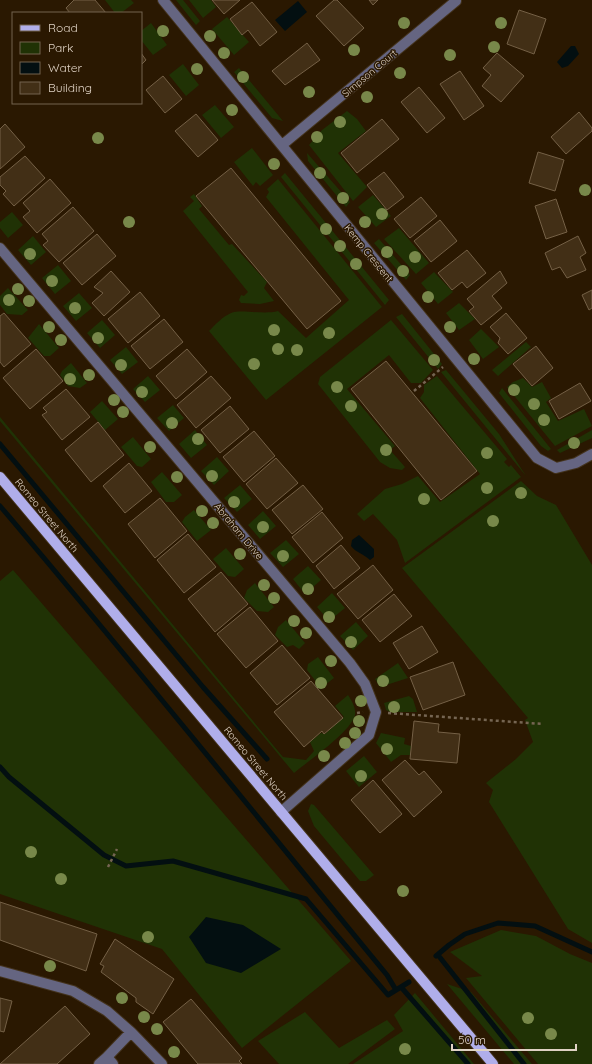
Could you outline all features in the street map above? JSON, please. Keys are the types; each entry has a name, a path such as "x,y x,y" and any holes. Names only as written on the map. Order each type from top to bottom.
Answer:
{"main road":[{"name":"Romeo Street North","path":"0,477 493,1064"}],"street":[{"name":"Kemp Crescent","path":"163,0 537,458 556,468 576,463 592,454"},
{"name":"Simpson Court","path":"282,146 456,1"},
{"name":"Abraham Drive","path":"0,248 350,663 365,684 376,712"},
{"path":"281,812 369,735 376,712"},
{"path":"0,972 73,991 107,1011 132,1032 162,1064"},
{"path":"106,1062 132,1032"}],"path":[{"path":"414,391 443,367"},
{"path":"376,712 543,724"},
{"path":"108,867 117,849"}],"green space":[{"path":"105,0 131,0 134,3 122,12 114,12"},
{"path":"176,0 183,0 200,21 196,25"},
{"path":"189,0 211,0 216,7 203,18"},
{"path":"227,17 249,42 234,55 212,29"},
{"path":"151,23 167,45 153,55 142,41 142,30"},
{"path":"183,64 199,85 186,96 169,75"},
{"path":"239,68 283,121 272,118 234,72"},
{"path":"215,105 234,127 221,138 202,115"},
{"path":"347,111 357,119 366,131 338,153 367,187 353,201 309,145 322,130"},
{"path":"252,148 273,175 260,186 256,182 253,186 234,162"},
{"path":"307,153 350,202 346,207 308,161"},
{"path":"285,173 389,300 385,305 281,177"},
{"path":"278,179 382,307 266,400 209,331 231,313 278,311 306,338 349,300 266,197 269,192 267,189"},
{"path":"194,194 202,206 199,209 229,245 232,244 267,282 264,288 274,301 260,304 241,303 239,300 241,295 244,296 248,292 183,211 194,201 190,197"},
{"path":"373,195 391,216 376,227 358,207"},
{"path":"12,212 23,225 8,238 0,228 0,222"},
{"path":"399,228 429,263 416,274 384,239"},
{"path":"33,236 46,252 31,265 18,250"},
{"path":"379,239 410,275 406,280 374,243"},
{"path":"58,265 71,281 55,294 42,278"},
{"path":"434,272 453,292 438,304 421,283"},
{"path":"8,288 28,310 22,315 7,314 0,305 0,296"},
{"path":"79,293 92,308 76,321 63,306"},
{"path":"459,303 475,319 459,330 446,313"},
{"path":"402,314 442,364 438,369 396,317"},
{"path":"102,320 115,335 100,348 87,333"},
{"path":"391,320 433,370 421,383 411,383 389,355 347,389 395,446 390,450 405,467 402,470 390,468 380,462 318,384 320,377"},
{"path":"39,324 59,348 50,356 44,356 28,338"},
{"path":"481,329 499,347 483,359 469,340"},
{"path":"526,342 531,347 498,376 492,370"},
{"path":"126,347 138,362 122,374 110,360"},
{"path":"71,363 87,383 80,388 68,386 60,375 62,371"},
{"path":"446,370 499,434 526,476 441,372"},
{"path":"148,376 160,390 145,402 133,389"},
{"path":"437,376 507,459 504,462 509,467 511,465 521,477 405,563 397,540 373,514 364,521 357,514 385,489 402,484 418,476 440,502 480,474 420,398 424,392 424,385"},
{"path":"523,378 532,387 542,382 551,398 546,402 558,421 584,409 592,426 555,446 507,387 513,382"},
{"path":"502,388 551,449 548,451 541,446 499,393"},
{"path":"102,401 118,419 105,430 90,412"},
{"path":"173,405 184,418 169,431 157,418"},
{"path":"0,417 283,757 306,760 314,751 310,742 321,733 325,734 344,717 335,706 348,695 354,707 355,715 346,730 294,773 0,421"},
{"path":"195,430 207,445 191,458 179,444"},
{"path":"592,430 592,438 560,453 557,450"},
{"path":"133,437 151,459 142,467 137,466 121,447"},
{"path":"217,457 229,471 214,485 201,471"},
{"path":"162,472 182,495 174,502 166,502 151,482"},
{"path":"521,481 537,496 556,505 592,565 592,943 568,929 489,802 493,790 486,783 516,759 533,742 525,720 528,718 402,568"},
{"path":"240,485 252,499 237,512 224,498"},
{"path":"194,510 211,530 197,541 182,522 185,517"},
{"path":"263,511 276,526 260,539 248,525"},
{"path":"286,540 299,554 283,567 270,553"},
{"path":"226,548 244,569 235,577 228,576 213,559"},
{"path":"308,566 321,580 305,594 293,579"},
{"path":"13,570 351,961 242,1048 162,949 0,894 0,581"},
{"path":"255,583 274,607 268,612 257,611 244,598 247,590"},
{"path":"332,593 345,608 329,621 317,607"},
{"path":"286,620 305,643 299,649 293,645 287,647 275,635 278,627"},
{"path":"356,622 368,636 353,650 340,636"},
{"path":"318,657 334,678 321,688 307,670 308,664"},
{"path":"398,663 408,678 380,687 375,679"},
{"path":"409,696 413,699 417,712 390,712 386,710 384,703"},
{"path":"381,733 405,738 404,744 411,746 410,755 401,755 391,762 376,743"},
{"path":"364,756 377,772 359,787 346,771"},
{"path":"311,804 314,805 374,875 366,881 360,881 314,826 308,811"},
{"path":"501,930 536,936 570,954 592,963 592,1064 538,1064 466,978 482,976 450,952"},
{"path":"447,984 471,992 532,1064 514,1064"},
{"path":"415,993 474,1064 353,1064 403,1031 394,1015"},
{"path":"305,1012 339,1048 387,1020 395,1029 348,1064 279,1064 258,1041"}],"water":[{"path":"298,1 307,12 285,31 275,20"},
{"path":"571,46 575,46 579,54 568,66 562,68 557,62"},
{"path":"359,535 374,549 374,557 370,560 351,546 352,540"},
{"path":"206,917 243,925 281,949 241,973 206,963 189,937"}],"building":[{"path":"74,0 95,0 105,12 69,12 66,8"},
{"path":"212,0 240,0 224,14"},
{"path":"334,0 337,0 364,28 344,46 316,16"},
{"path":"369,0 378,0 373,5"},
{"path":"252,2 277,32 260,46 248,30 242,35 230,19"},
{"path":"519,10 546,19 534,54 507,44"},
{"path":"307,43 320,60 285,85 272,71"},
{"path":"497,53 524,76 501,102 482,86 491,75 483,68"},
{"path":"142,54 146,60 142,64"},
{"path":"460,71 484,106 464,120 440,84"},
{"path":"163,76 182,99 165,113 146,90"},
{"path":"419,87 445,118 427,133 401,102"},
{"path":"579,112 592,128 592,131 566,154 551,137"},
{"path":"196,114 218,140 198,157 175,131"},
{"path":"382,119 399,139 357,173 341,153"},
{"path":"5,124 25,147 0,169 0,129"},
{"path":"538,152 564,160 555,191 529,183"},
{"path":"25,156 45,178 14,206 3,194 6,191 0,185 0,177"},
{"path":"231,168 341,301 307,329 196,196"},
{"path":"384,172 404,197 387,210 367,185"},
{"path":"50,179 71,203 37,233 23,217 30,211 23,203"},
{"path":"421,197 437,216 410,238 394,219"},
{"path":"556,199 567,232 546,239 535,206"},
{"path":"73,207 94,231 59,262 43,245 48,241 42,234"},
{"path":"440,220 457,241 431,262 414,241"},
{"path":"97,234 116,256 82,285 63,263"},
{"path":"578,236 586,253 580,257 586,270 567,278 560,267 552,270 545,253"},
{"path":"467,250 486,273 467,288 462,282 452,290 438,273"},
{"path":"111,271 130,292 104,316 92,303 103,293 94,287"},
{"path":"500,271 507,283 492,296 502,308 481,325 469,311 474,307 467,299"},
{"path":"592,290 592,308 589,310 582,295"},
{"path":"140,292 160,316 128,343 108,319"},
{"path":"4,313 31,344 4,367 0,362 0,316"},
{"path":"506,313 527,338 508,354 498,343 500,338 490,327"},
{"path":"164,319 183,342 150,369 131,346"},
{"path":"536,346 553,368 532,386 513,364"},
{"path":"36,349 63,381 30,409 3,378"},
{"path":"187,349 207,372 176,399 156,376"},
{"path":"386,361 477,471 441,500 351,389"},
{"path":"211,376 231,398 196,428 177,405"},
{"path":"580,383 591,401 559,419 549,401"},
{"path":"66,389 90,417 62,440 42,415 47,412 43,408"},
{"path":"230,406 249,429 220,453 201,430"},
{"path":"98,422 124,455 91,482 65,450"},
{"path":"254,431 275,456 244,482 223,457"},
{"path":"276,458 298,483 267,509 246,484"},
{"path":"129,463 152,491 125,513 103,486"},
{"path":"303,485 323,509 292,534 272,510"},
{"path":"160,498 187,531 155,558 128,524"},
{"path":"322,512 343,538 313,563 292,537"},
{"path":"188,534 216,567 184,593 157,560"},
{"path":"341,545 360,568 334,589 316,566"},
{"path":"373,565 393,590 358,619 337,594"},
{"path":"221,572 248,604 215,632 188,599"},
{"path":"394,594 412,616 380,642 362,620"},
{"path":"250,607 278,641 246,668 217,634"},
{"path":"422,626 438,652 409,669 393,643"},
{"path":"282,645 310,678 277,705 250,673"},
{"path":"453,662 465,695 423,710 410,677"},
{"path":"311,681 343,718 324,734 322,731 304,747 274,712"},
{"path":"414,721 439,724 438,732 460,734 457,763 410,759"},
{"path":"405,760 419,775 424,771 442,792 414,817 382,780"},
{"path":"373,780 402,814 380,833 351,800"},
{"path":"0,902 97,934 86,971 0,940"},
{"path":"115,939 174,979 153,1014 136,1002 136,998 101,972 104,966 100,964"},
{"path":"0,998 12,1001 4,1032 0,1031"},
{"path":"191,999 242,1058 239,1061 242,1064 198,1064 163,1022"},
{"path":"65,1006 90,1034 57,1064 0,1064"}],"waterway":[{"path":"0,444 203,687 267,759"},
{"path":"0,506 98,622 387,975 396,990"},
{"path":"0,767 9,777 104,855 126,866 173,861 306,899 388,995 409,982"},
{"path":"436,956 465,934 498,923 535,926 592,952"},
{"path":"438,955 524,1064"},
{"path":"401,987 468,1064"}]}
